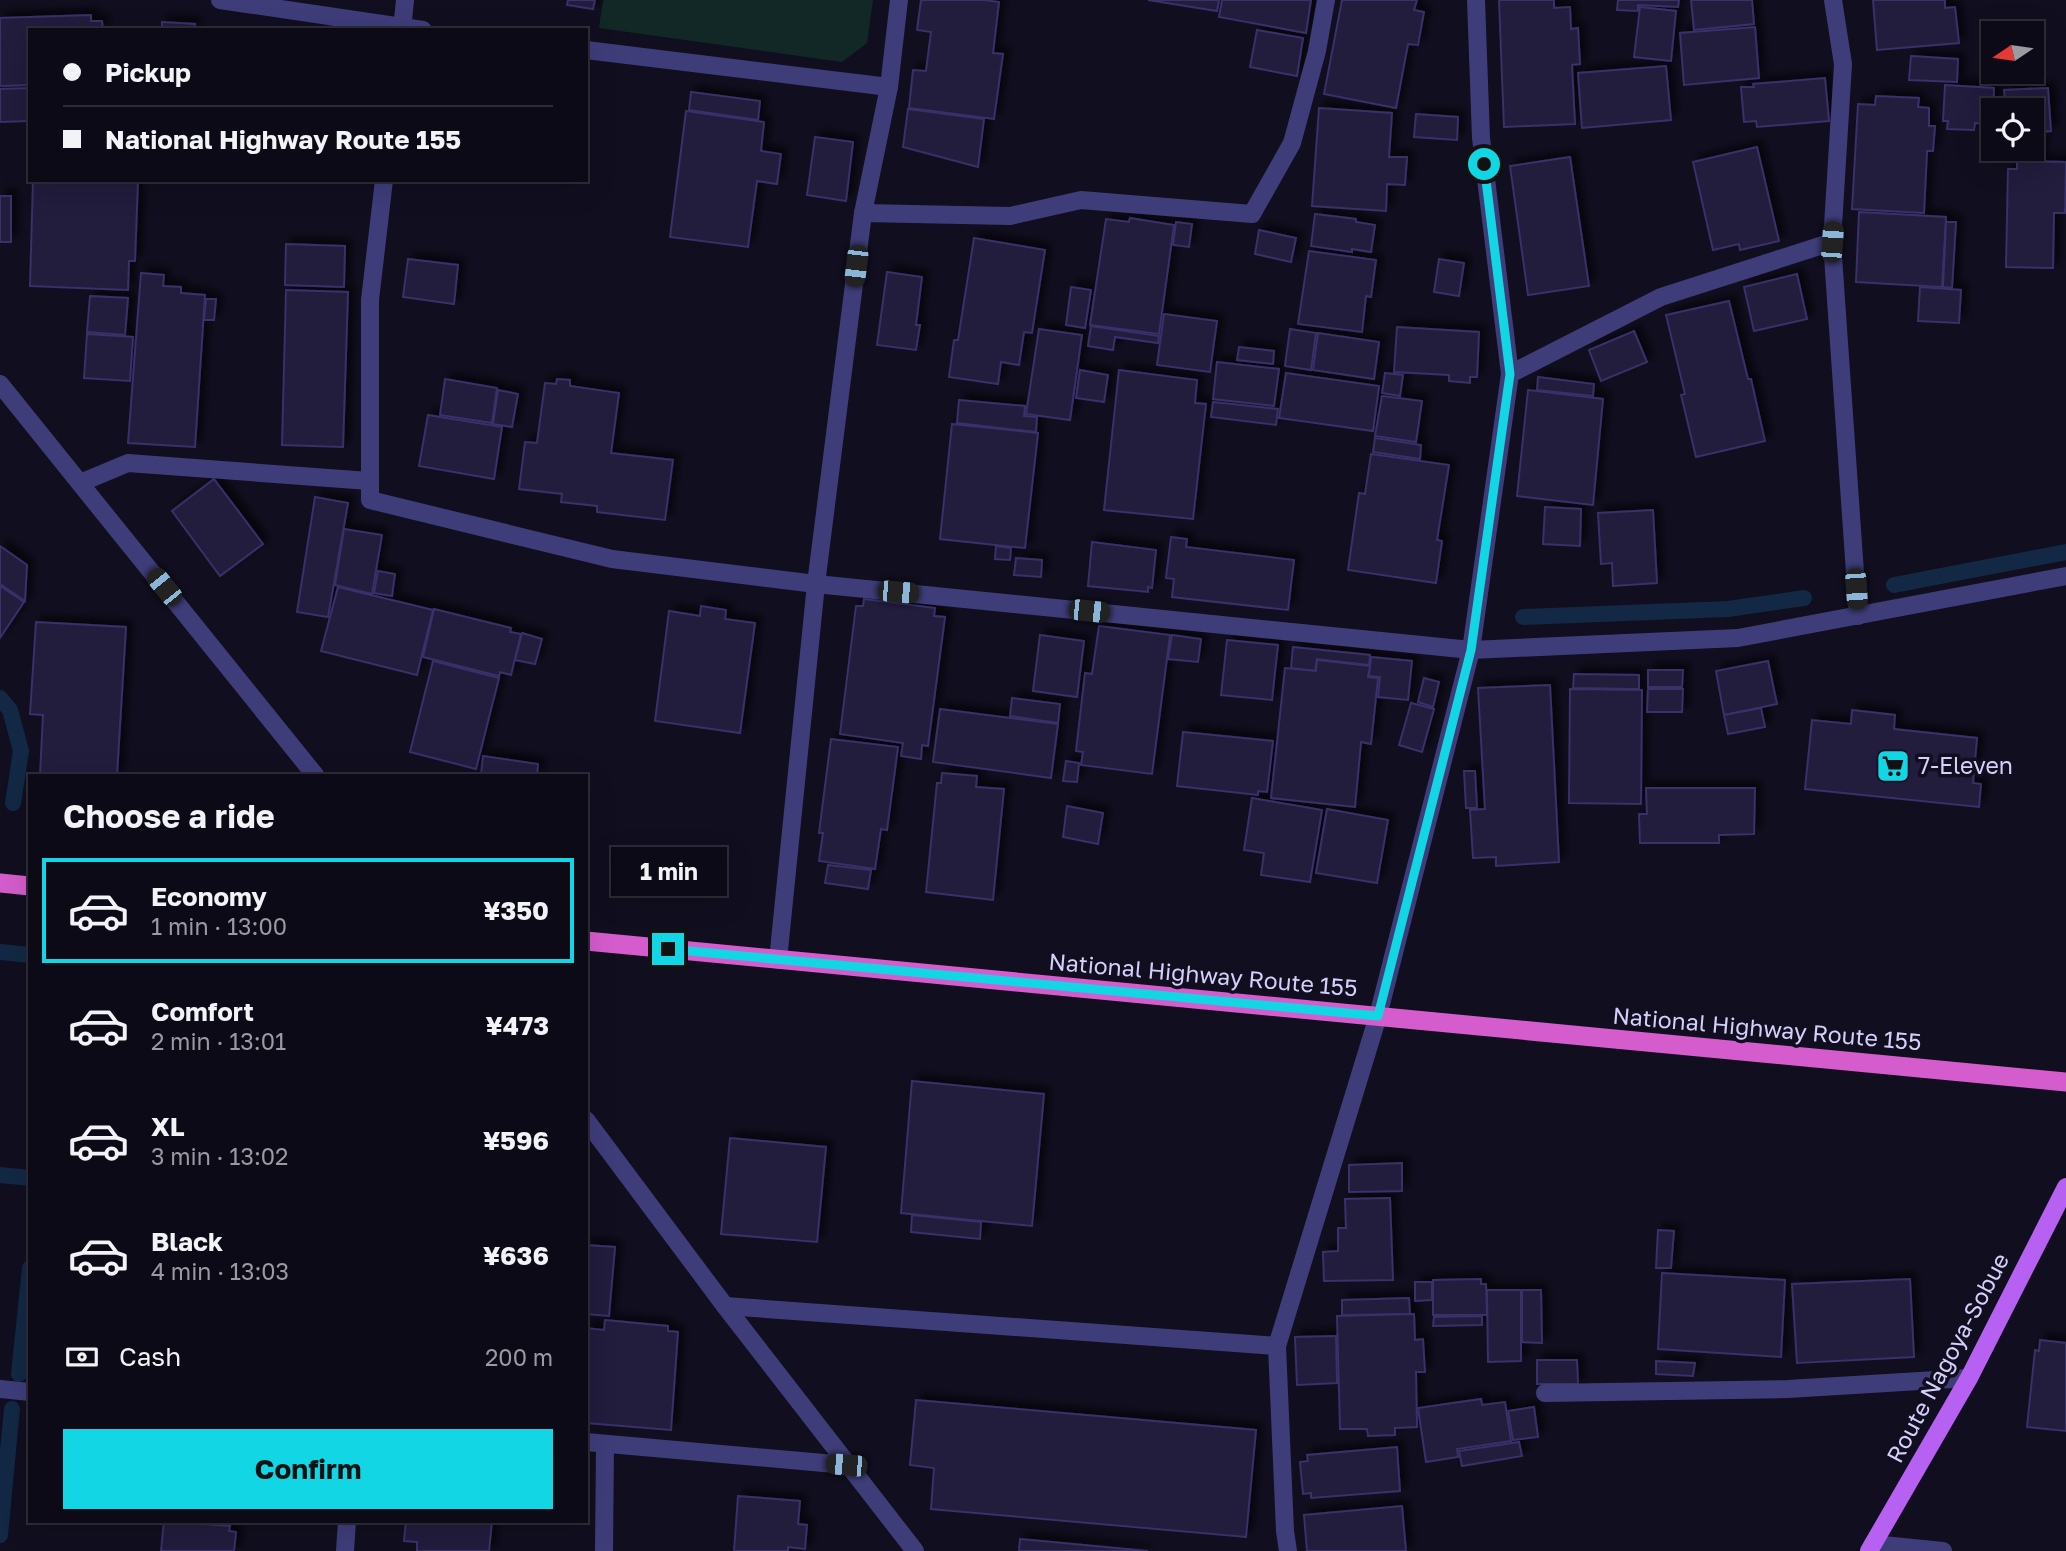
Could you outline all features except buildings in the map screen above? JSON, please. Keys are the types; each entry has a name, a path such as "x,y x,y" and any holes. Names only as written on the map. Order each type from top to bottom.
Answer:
{"highway":[{"path":"0,883 28,886"},
{"name":"National Highway Route 155","path":"588,941 2066,1082"}],"main road":[{"name":"Route Nagoya-Sobue","path":"1871,1547 1969,1378 2066,1187"}],"street":[{"path":"220,0 402,28 405,0"},
{"path":"778,960 816,584 863,213 889,87 899,0"},
{"path":"863,213 1010,216 1081,200 1252,214 1292,143 1317,51 1326,0"},
{"path":"1288,1551 1277,1346 1378,1016 1471,650 1510,374 1481,138 1476,0"},
{"path":"1833,0 1843,64 1832,242 1858,616"},
{"path":"588,50 889,87"},
{"path":"384,182 370,300 370,500 612,559 816,584 1471,650 1738,638 2066,576"},
{"path":"1510,374 1661,297 1832,242"},
{"path":"0,384 314,774"},
{"path":"80,483 128,463 369,481"},
{"path":"588,1123 846,1465 915,1551"},
{"path":"725,1306 1277,1346"},
{"path":"1545,1393 1788,1389 1969,1378"},
{"path":"0,1390 28,1392"},
{"path":"588,1442 846,1465"},
{"path":"604,1551 606,1444"},
{"path":"345,1551 347,1523"},
{"path":"1871,1547 1943,1551"}],"green space":[{"path":"603,0 873,0 867,43 842,62 599,28"}],"waterway":[{"path":"1894,585 2066,552"},
{"path":"1523,617 1728,609 1804,598"},
{"path":"0,698 10,710 21,751 13,803"},
{"path":"0,952 28,955"},
{"path":"0,1175 28,1178"},
{"path":"19,1374 28,1287"},
{"path":"0,1535 12,1409"}],"place":[{"name":"7-Eleven","path":"1893,766"}],"route":[{"path":"668,949 1378,1016 1471,650 1510,374 1484,164"}]}
